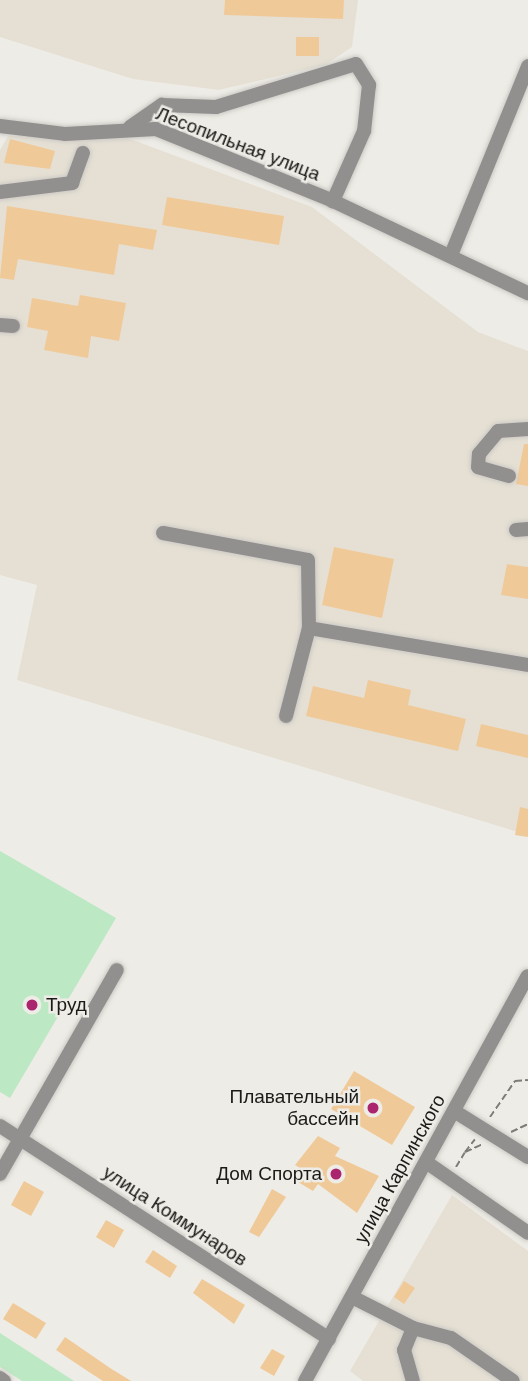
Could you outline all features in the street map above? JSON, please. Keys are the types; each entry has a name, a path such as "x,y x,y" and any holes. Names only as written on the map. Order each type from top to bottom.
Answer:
{"street":[{"path":"130,127 162,106 216,107 356,64 369,85 364,131 333,201"},
{"path":"452,255 528,66"},
{"name":"Лесопильная улица","path":"0,125 65,134 130,127 156,129 333,201 528,293"},
{"path":"0,192 72,183 83,153"},
{"path":"509,476 478,467 480,454 498,431 528,429"},
{"path":"163,533 308,560 309,628 286,716"},
{"path":"309,628 528,665"},
{"path":"0,1174 117,970"},
{"name":"улица Карпинского","path":"305,1381 528,976"},
{"path":"454,1111 528,1157"},
{"name":"улица Коммунаров","path":"0,1126 328,1339"},
{"path":"426,1162 528,1233"},
{"path":"352,1297 413,1328 451,1338 513,1381"},
{"path":"413,1328 404,1350 413,1381"}],"path":[{"path":"465,1152 515,1081 528,1080"}],"shaded area":[{"path":"0,0 358,0 352,47 325,65 219,90 133,79 0,37"},
{"path":"8,136 125,137 312,207 478,332 528,351 528,835 17,680 37,585 0,575 0,150"},
{"path":"452,1195 528,1251 528,1381 363,1381 350,1371"}],"green space":[{"name":"Труд","path":"0,851 116,918 10,1098 0,1092"},
{"path":"0,1333 74,1381 22,1381 0,1367"}],"building":[{"path":"225,0 344,0 343,19 224,15"},
{"path":"296,37 319,37 319,56 296,56"},
{"path":"10,139 55,151 50,169 4,163"},
{"path":"167,197 284,216 279,245 162,225"},
{"path":"7,206 157,230 153,250 119,244 114,275 18,259 14,280 0,278"},
{"path":"80,295 126,303 119,341 91,336 88,358 44,350 48,331 27,327 32,298 78,306"},
{"path":"524,444 528,444 528,486 516,484"},
{"path":"334,547 394,559 382,618 322,605"},
{"path":"507,564 528,567 528,599 501,595"},
{"path":"368,680 411,690 408,705 466,719 458,751 306,716 313,686 364,698"},
{"path":"481,724 528,735 528,758 476,746"},
{"path":"520,807 528,809 528,837 515,835"},
{"name":"Плавательный бассейн","path":"354,1071 415,1107 392,1145 331,1109"},
{"name":"Дом Спорта","path":"318,1136 340,1148 335,1156 379,1176 357,1213 318,1184 313,1191 293,1179 300,1168 295,1165"},
{"path":"24,1181 44,1192 31,1216 11,1205"},
{"path":"272,1189 286,1197 259,1237 249,1232"},
{"path":"106,1220 124,1230 114,1248 96,1237"},
{"path":"153,1250 177,1266 170,1278 145,1262"},
{"path":"202,1279 245,1305 234,1324 193,1293"},
{"path":"404,1281 415,1288 404,1304 394,1297"},
{"path":"13,1303 46,1323 36,1339 3,1319"},
{"path":"65,1337 131,1381 103,1381 56,1350"},
{"path":"272,1349 285,1356 274,1376 260,1368"}],"place":[{"name":"Труд","path":"32,1005"},
{"name":"Плавательный бассейн","path":"373,1108"},
{"name":"Дом Спорта","path":"336,1174"}]}
